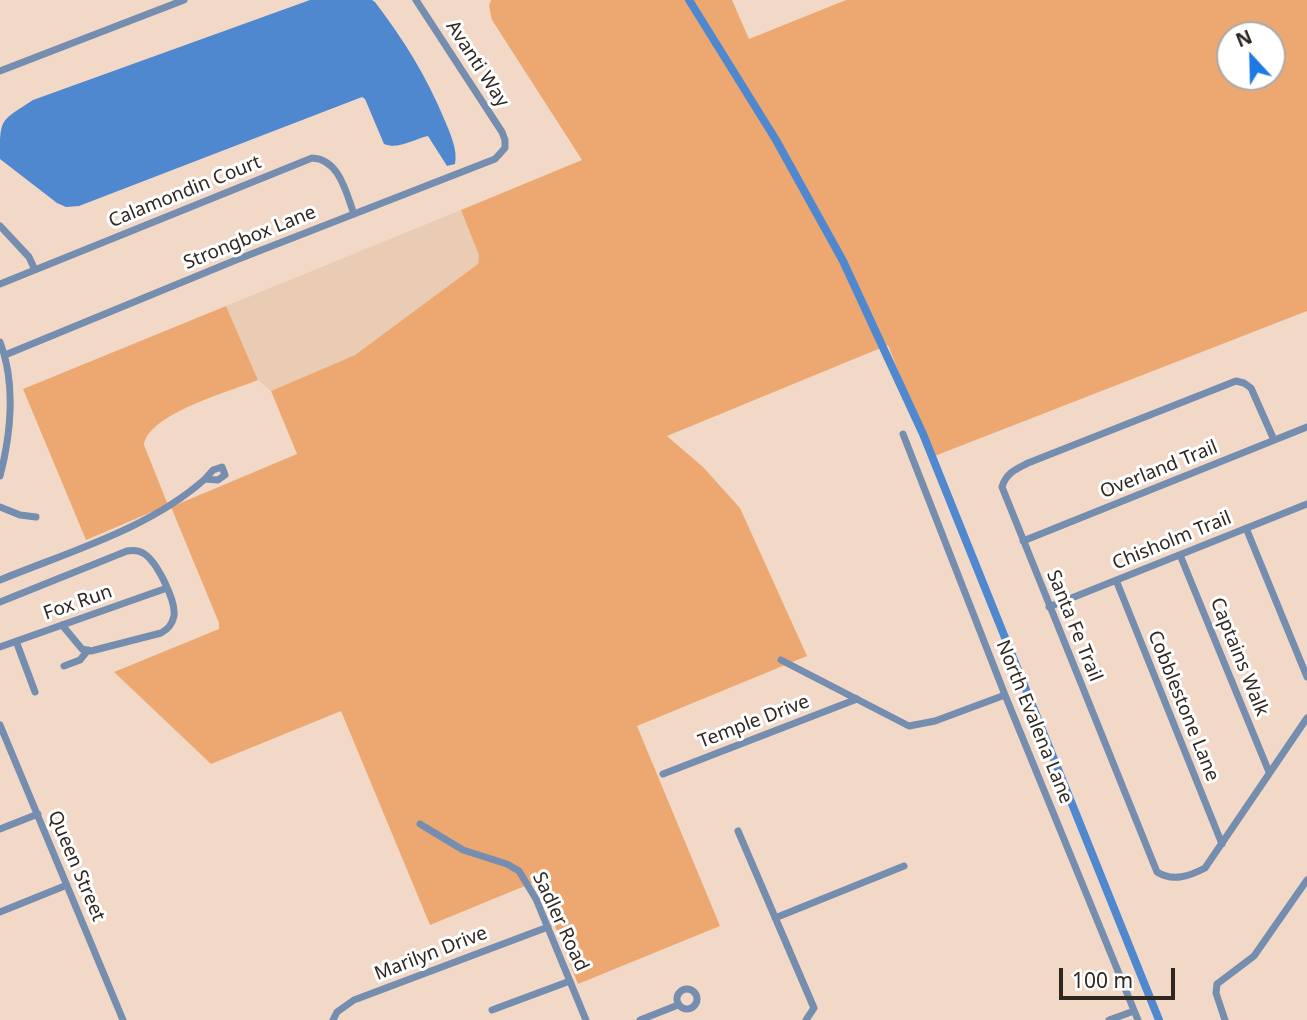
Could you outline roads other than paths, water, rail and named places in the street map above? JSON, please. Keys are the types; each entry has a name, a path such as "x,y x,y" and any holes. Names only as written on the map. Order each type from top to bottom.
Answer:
{"street":[{"path":"0,71 184,0"},
{"name":"Avanti Way","path":"416,0 502,132 505,148"},
{"name":"Strongbox Lane","path":"5,355 495,159 505,148"},
{"name":"Calamondin Court","path":"0,284 312,158 330,163 355,214"},
{"path":"0,226 29,257 35,270"},
{"path":"0,342 5,355 9,414 0,476"},
{"name":"Santa Fe Trail","path":"1274,440 1251,388 1236,381 1012,471 1005,478 1002,487 1157,872 1173,878 1198,872 1211,861 1307,718"},
{"name":"Overland Trail","path":"1023,541 1307,427"},
{"name":"North Evalena Lane","path":"903,434 1138,1020"},
{"path":"0,580 159,513 205,479"},
{"name":"Chisholm Trail","path":"1049,607 1307,504"},
{"path":"0,507 20,515 36,517"},
{"path":"1247,528 1307,677"},
{"path":"0,602 135,550 146,555 152,562 167,588 174,610 173,620 161,634 104,649 82,649 62,625"},
{"name":"Captains Walk","path":"1180,555 1269,772"},
{"name":"Cobblestone Lane","path":"1116,580 1222,844"},
{"name":"Fox Run","path":"0,647 167,588"},
{"path":"16,641 35,692"},
{"path":"64,666 80,660 88,650"},
{"path":"781,660 909,726 935,721 1006,695"},
{"name":"Temple Drive","path":"663,774 857,699"},
{"name":"Queen Street","path":"0,724 123,1020"},
{"path":"0,829 38,814"},
{"name":"Sadler Road","path":"420,824 463,850 507,864 519,871 548,927 586,1020"},
{"path":"738,831 814,1009 806,1020"},
{"path":"775,918 904,866"},
{"path":"1225,1020 1216,993 1217,984 1254,956 1307,880"},
{"path":"0,912 67,885"},
{"name":"Marilyn Drive","path":"333,1020 337,1012 354,1000 548,927"},
{"path":"492,1010 570,981"},
{"path":"640,1020 678,1005"},
{"path":"1109,1020 1134,1011"}],"water":[{"path":"310,0 375,2 431,89 453,142 455,164 447,166 428,136 400,145 384,144 362,97 79,206 66,207 57,203 0,159 4,122 33,100"}],"waterway":[{"path":"689,0 776,140 843,261 923,434 1159,1020"}]}
